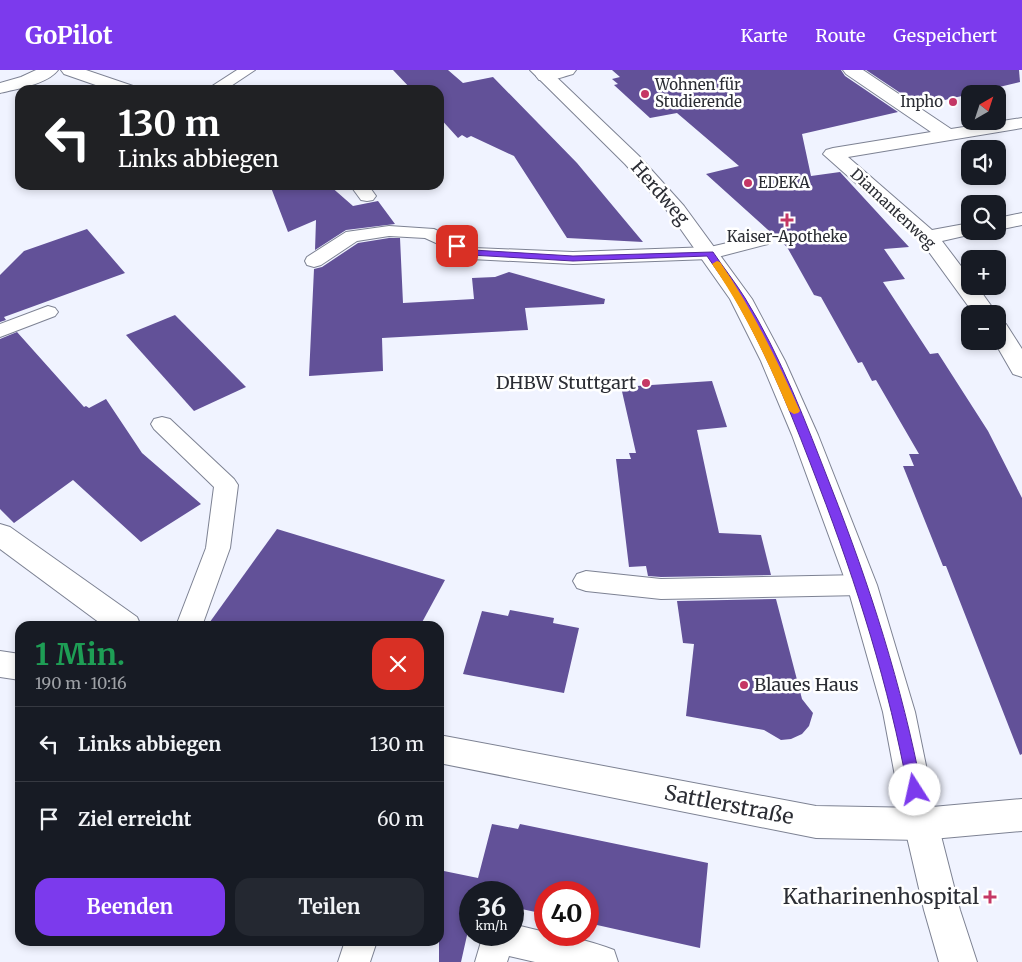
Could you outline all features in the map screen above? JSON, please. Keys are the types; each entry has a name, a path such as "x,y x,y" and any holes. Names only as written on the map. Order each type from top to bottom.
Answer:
{"street":[{"path":"0,88 27,81 48,70"},
{"path":"70,70 112,85"},
{"path":"542,73 567,70"},
{"path":"852,70 949,136 1022,123"},
{"name":"Herdweg","path":"542,73 644,173 677,210 710,253 741,299 773,361 805,435 862,585 903,731 921,824 942,910 958,962"},
{"name":"Diamantenweg","path":"949,136 833,154 928,237 979,305"},
{"path":"1006,222 1022,219"},
{"path":"928,237 961,231"},
{"path":"1007,333 1022,369"},
{"path":"0,534 119,621"},
{"path":"0,664 15,666"},
{"name":"Sattlerstraße","path":"444,751 816,822 921,824 1022,815"}],"lane":[{"path":"222,85 248,70"},
{"path":"314,261 352,236 389,231 428,233 471,252 573,258 710,253 762,240"},
{"path":"0,330 48,312"},
{"path":"162,424 226,486 218,548 191,621"},
{"path":"586,581 661,589 862,585"},
{"path":"491,962 498,937 602,962"},
{"path":"354,962 359,946"}],"building":[{"path":"393,70 448,70 463,83 493,77 577,163 643,242 567,238 514,156 471,136 467,138 462,135 458,138 444,123 444,85 407,85"},
{"path":"612,70 841,70 845,76 898,112 802,134 811,176 840,172 909,247 884,249 905,279 883,282 930,354 938,353 988,431 1022,498 1022,754 1020,755 946,566 943,566 903,466 914,466 909,454 919,454 876,380 872,381 862,362 858,363 821,297 814,295 787,247 706,174 739,166 677,113 650,118 614,85 618,84 612,79 620,77"},
{"path":"866,70 1019,70 1020,82 1006,85 961,85 961,96 920,106"},
{"path":"272,190 335,190 353,206 378,201 395,224 346,230 315,250 316,220 288,232"},
{"path":"87,229 125,273 4,317 6,320 0,322 0,275 24,251"},
{"path":"400,238 403,303 474,299 472,278 495,277 509,272 605,299 604,304 525,308 528,330 382,338 383,371 309,376 314,269 322,267 358,243"},
{"path":"175,315 246,387 194,411 126,335"},
{"path":"17,332 84,407 89,408 106,399 142,453 201,504 141,542 73,480 14,523 0,509 0,339"},
{"path":"712,381 727,427 697,430 719,533 761,535 771,575 648,576 646,566 629,567 616,459 631,459 629,453 636,453 621,387"},
{"path":"277,529 445,580 423,621 211,621"},
{"name":"Blaues Haus","path":"776,599 802,699 813,713 809,726 802,734 791,739 781,740 764,730 686,716 694,644 683,643 677,601"},
{"path":"510,610 554,618 553,623 579,628 564,693 463,674 482,611 508,616"},
{"path":"492,824 518,829 520,824 708,863 700,948 599,925 599,881 534,881 534,912 524,910 524,881 459,881 459,946 465,946 461,962 439,962 439,946 444,946 444,871 478,878"}],"slow traffic":[{"path":"717,264 741,299 773,361 794,411"}],"place":[{"name":"Wohnen für Studierende","path":"645,94"},
{"name":"Inpho","path":"953,102"},
{"name":"EDEKA","path":"748,183"},
{"name":"Kaiser-Apotheke","path":"787,220"},
{"name":"DHBW Stuttgart","path":"646,383"},
{"name":"Blaues Haus","path":"744,685"},
{"name":"Katharinenhospital","path":"990,897"}],"route":[{"path":"457,246 471,252 573,258 710,253 741,299 773,361 805,435 836,515 862,585 894,694 906,740 915,790"}]}
